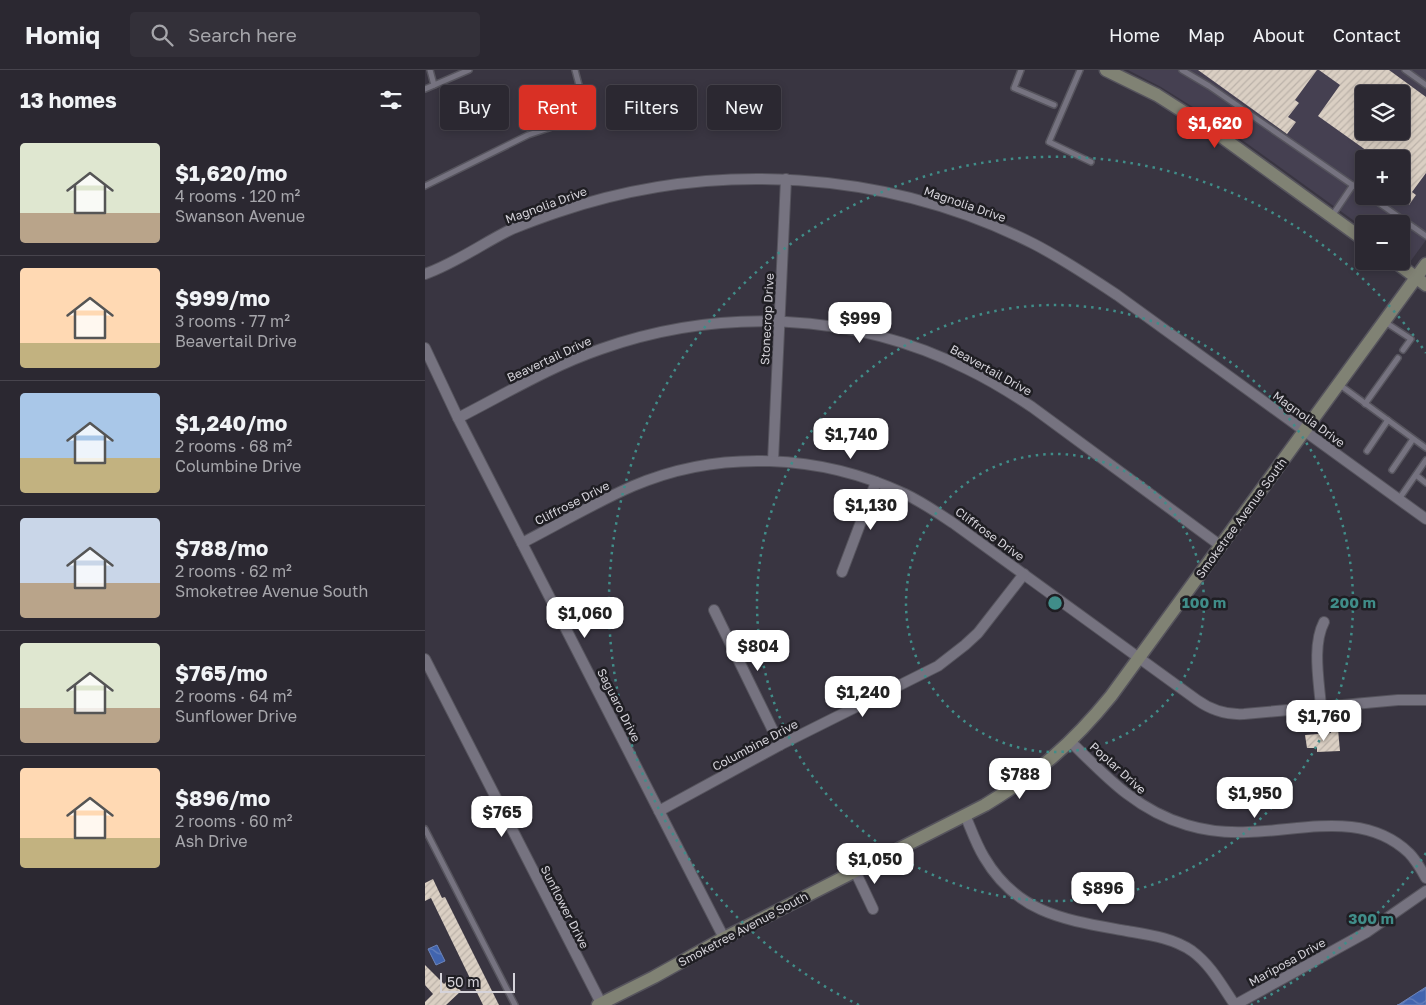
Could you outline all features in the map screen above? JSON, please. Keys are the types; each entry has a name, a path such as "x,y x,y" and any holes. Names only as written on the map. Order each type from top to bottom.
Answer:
{"street":[{"path":"1106,70 1157,95 1215,132 1355,233"},
{"name":"Magnolia Drive","path":"425,274 445,266 512,230 557,212 604,198 652,187 750,178 786,179 848,185 896,194 980,220 1034,244 1077,268 1426,519"},
{"name":"Stonecrop Drive","path":"773,461 786,179"},
{"name":"Smoketree Avenue South","path":"600,1004 1014,788 1071,742 1106,703 1384,321 1421,281 1426,264"},
{"path":"1406,270 1421,281"},
{"name":"Beavertail Drive","path":"458,418 564,364 635,338 709,323 779,321 823,325 878,336 933,353 1001,386 1221,546"},
{"name":"Saguaro Drive","path":"425,348 458,418 724,938"},
{"name":"Cliffrose Drive","path":"522,543 633,486 659,476 686,469 741,461 773,461 825,467 876,482 905,494 930,508 1202,704 1219,712 1244,714 1398,700 1426,700"},
{"path":"842,572 876,482"},
{"name":"Columbine Drive","path":"659,811 780,745 923,675 952,656 972,639 1024,574"},
{"path":"714,610 780,745"},
{"path":"1321,707 1317,646 1319,633 1324,622"},
{"name":"Sunflower Drive","path":"425,659 600,1004"},
{"name":"Poplar Drive","path":"1071,742 1107,778 1131,798 1158,814 1173,820 1203,829 1234,832 1341,825 1357,827 1381,834 1396,842 1415,859 1426,878"},
{"path":"965,815 988,864 1010,889 1027,902 1067,920 1161,938 1181,944 1204,962 1235,1005"},
{"path":"855,871 873,909"},
{"name":"Mariposa Drive","path":"1235,1005 1367,932 1426,891"}],"lane":[{"path":"430,70 434,85"},
{"path":"425,89 469,70"},
{"path":"425,186 528,135 555,126 588,119 575,70"},
{"path":"1021,70 1014,88 1054,105"},
{"path":"1080,70 1049,142 1091,162"},
{"path":"1182,70 1209,86 1353,185 1331,216"},
{"path":"1405,70 1426,85"},
{"path":"1382,205 1426,236"},
{"path":"1384,321 1411,339 1403,350"},
{"path":"1365,404 1397,358"},
{"path":"1338,384 1426,448"},
{"path":"1367,451 1388,420"},
{"path":"1392,470 1413,439"},
{"path":"1399,500 1426,460"},
{"path":"1415,475 1426,483"},
{"path":"425,829 515,1005"},
{"path":"425,843 431,840"}],"shaded area":[{"path":"1128,70 1426,70 1426,240 1410,262 1410,215 1355,215 1355,222 1220,124 1161,87"}],"water":[{"path":"437,945 445,961 436,965 428,949"},
{"path":"1426,987 1426,1005 1398,1005"}],"building":[{"path":"1198,70 1317,70 1295,100 1299,103 1288,117 1296,122 1287,134"},
{"path":"1319,70 1389,70 1410,85 1355,85 1355,140 1410,140 1410,85 1426,97 1426,173 1412,192 1416,195 1410,204 1410,150 1366,150 1318,116 1340,85"},
{"path":"1338,729 1340,751 1317,752 1317,748 1307,748 1305,735 1331,733 1331,731"},
{"path":"433,879 442,898 445,897 499,1005 483,1005 431,898 425,901 425,883"},
{"path":"425,965 444,984 449,979 461,991 446,1005 425,1005 425,1002 433,994 425,985"}]}
